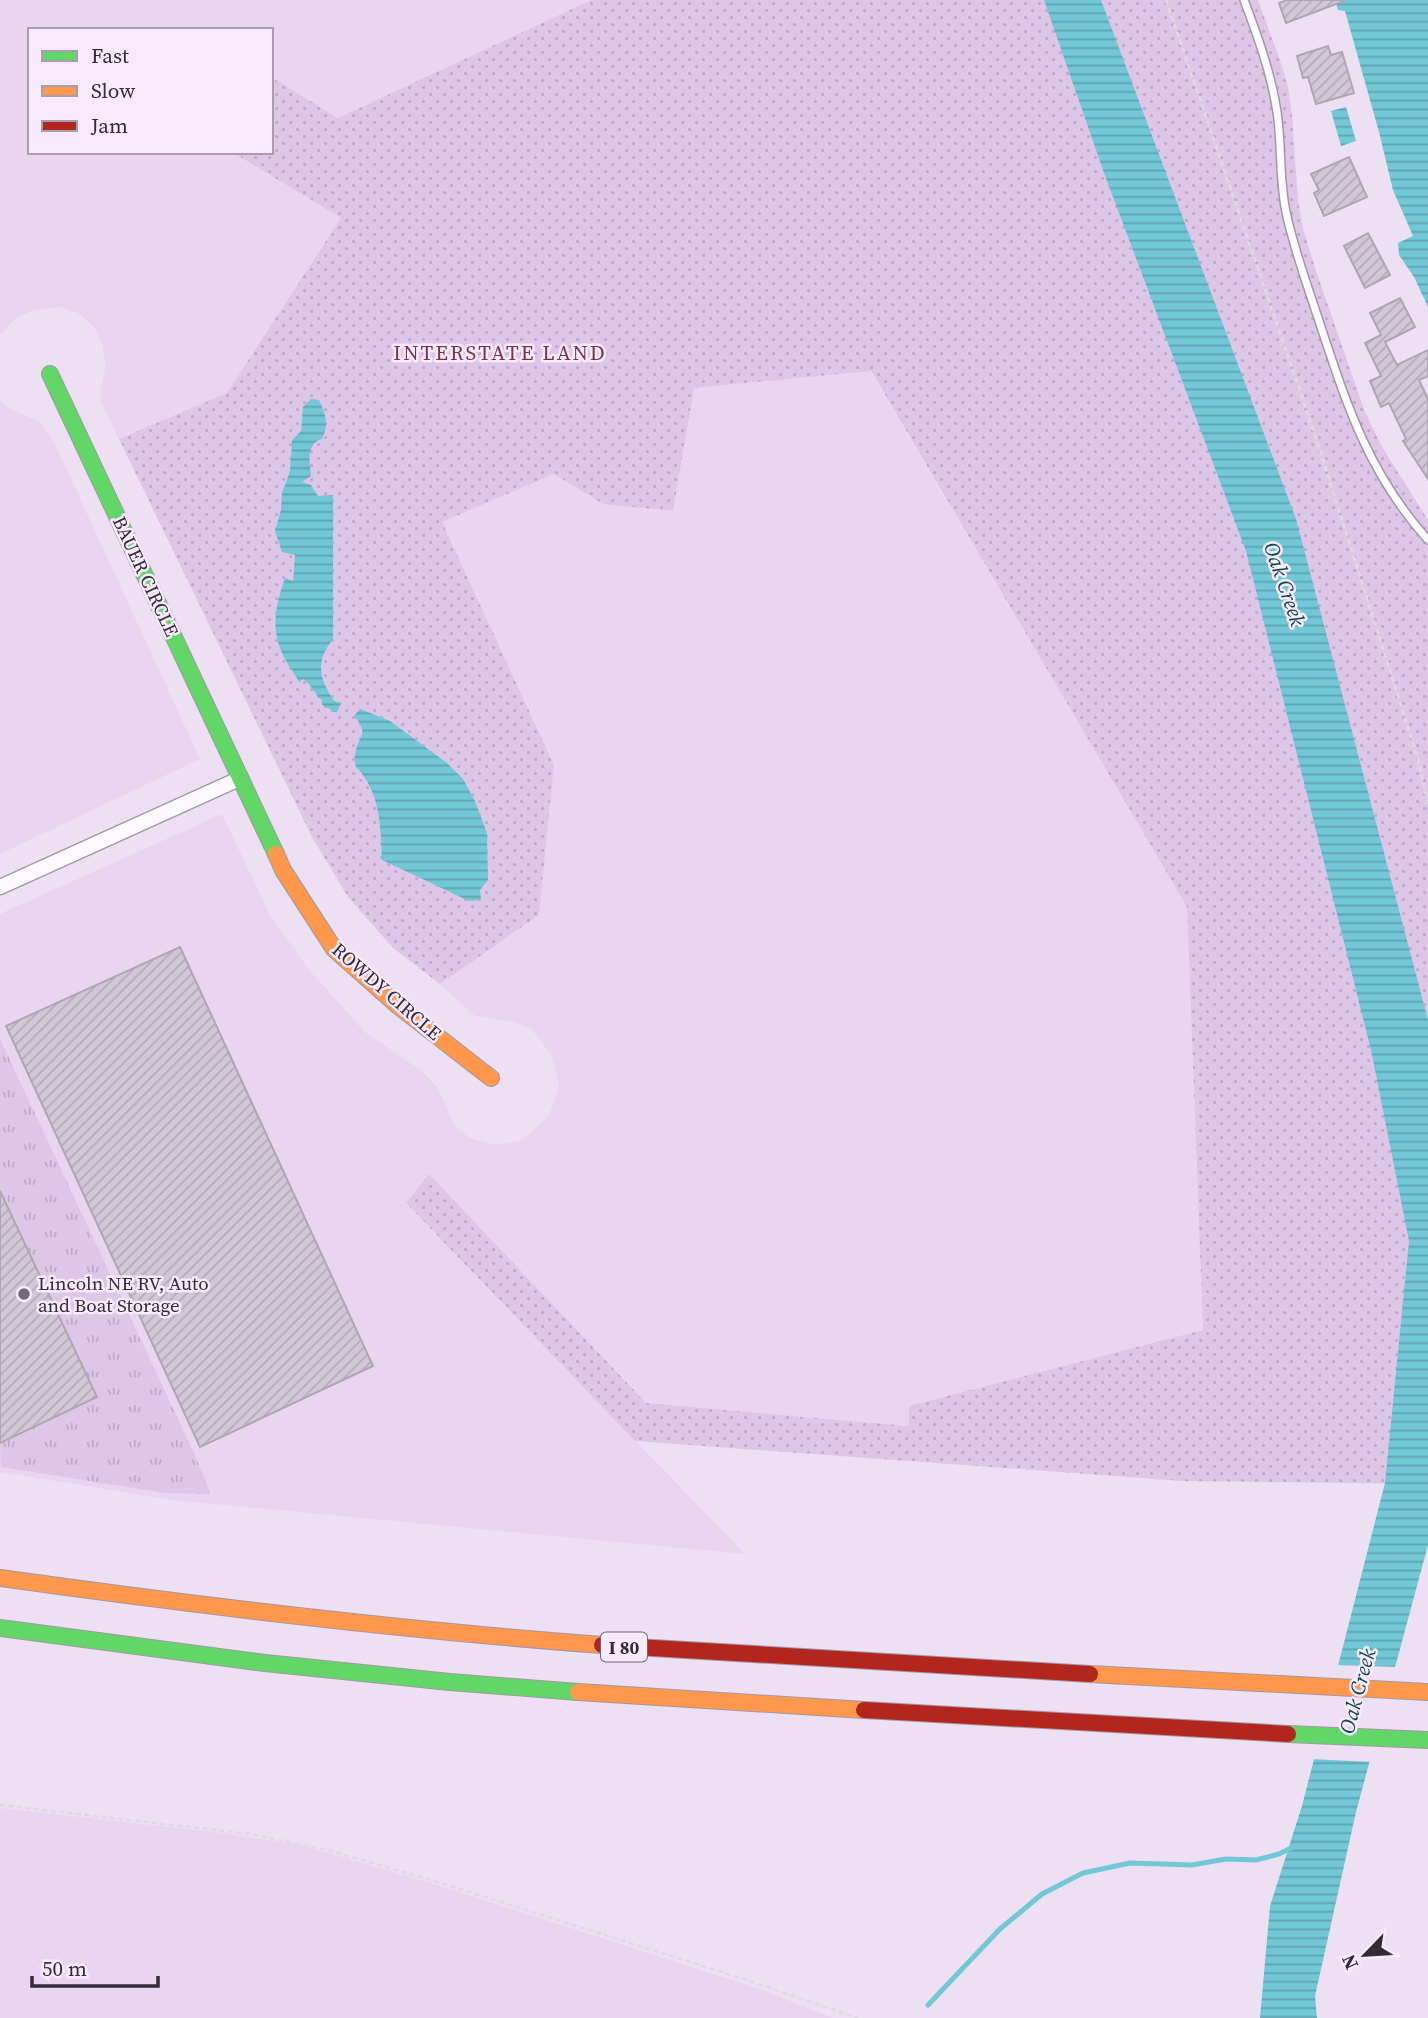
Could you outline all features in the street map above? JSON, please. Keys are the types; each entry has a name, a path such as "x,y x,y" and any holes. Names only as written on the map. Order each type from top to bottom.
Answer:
{"main road":[{"name":"BAUER CIRCLE","path":"50,374 241,778"},
{"name":"ROWDY CIRCLE","path":"241,778 283,870 334,949 397,1005 491,1078"},
{"name":"I 80","path":"0,1578 284,1615 496,1637 676,1651 1428,1692"},
{"path":"0,1628 251,1661 450,1682 653,1698 1239,1732 1428,1740"}],"street":[{"path":"0,887 241,778"}],"lane":[{"path":"1244,0 1275,96 1286,214 1339,382 1349,411 1374,464 1428,540"}],"path":[{"path":"1166,0 1317,441 1418,760 1428,804"},
{"path":"0,1804 250,1834 328,1850 750,1980 858,2018"}],"shaded area":[{"path":"0,0 591,0 338,118 273,78 273,28 28,28 28,154 235,154 341,218 227,394 119,439 101,401 106,365 102,345 94,327 80,314 62,307 34,310 15,319 0,335"},
{"path":"870,371 1187,907 1203,1330 909,1406 909,1426 646,1403 429,1175 406,1204 745,1554 171,1500 0,1472 0,914 222,814 272,919 311,972 365,1032 423,1072 438,1088 454,1124 469,1138 495,1145 522,1140 549,1116 559,1087 552,1056 531,1028 510,1021 475,1016 440,984 539,915 554,765 442,522 554,474 603,504 694,388"},
{"path":"0,400 9,408 41,423 55,444 200,759 0,854"},
{"path":"0,1808 223,1833 300,1845 425,1881 760,1989 833,2018 0,2018"}],"green space":[{"path":"591,0 1258,0 1288,87 1298,200 1316,271 1365,412 1382,447 1428,520 1428,1484 1182,1481 635,1441 406,1203 429,1174 646,1403 909,1426 909,1406 1203,1330 1187,907 871,371 694,388 673,511 603,504 554,474 442,522 554,765 539,915 440,984 393,948 348,897 312,837 119,439 227,393 341,218 235,154 273,154 273,78 338,118"},
{"path":"0,1039 211,1494 165,1493 1,1467 0,1443 97,1396 0,1191"}],"water":[{"name":"Oak Creek","path":"1044,0 1101,0 1296,519 1428,1020 1428,1545 1356,1812 1315,1996 1317,2018 1260,2018 1270,1906 1302,1806 1385,1483 1409,1241 1371,1050 1246,551 1104,173"},
{"path":"1335,0 1428,0 1428,307 1414,277 1399,255 1398,243 1413,236 1393,190 1345,11 1338,10"},
{"path":"1346,107 1356,141 1341,146 1331,111"},
{"path":"311,399 319,400 326,424 322,439 311,449 311,476 302,482 311,485 318,496 333,495 333,639 323,655 321,670 329,693 334,701 341,703 337,712 325,708 322,700 306,681 303,679 299,682 282,652 276,630 280,595 285,578 293,581 295,555 282,552 275,531 282,493 290,471 292,440 301,431 303,407"},
{"path":"360,709 390,721 447,763 463,779 487,833 488,880 480,890 481,900 469,901 382,860 380,823 375,798 355,761 362,727 354,716"}],"pier":[{"path":"1335,1665 1399,1667 1373,1762 1310,1759"}],"building":[{"path":"1287,0 1344,1 1286,23 1279,3"},
{"path":"1328,46 1331,55 1342,52 1354,93 1316,104 1308,77 1303,78 1297,56"},
{"path":"1349,157 1367,197 1324,216 1314,193 1319,190 1311,174"},
{"path":"1368,233 1390,275 1365,288 1344,246"},
{"path":"1400,298 1415,327 1385,342 1397,365 1428,350 1428,376 1419,380 1428,399 1428,479 1403,441 1406,439 1389,403 1381,407 1370,381 1381,376 1365,343 1381,335 1370,313"},
{"path":"180,947 373,1366 200,1447 6,1026"},
{"name":"Lincoln NE RV, Auto and Boat Storage","path":"0,1191 97,1397 0,1443"}],"waterway":[{"path":"928,2005 1000,1929 1042,1894 1083,1873 1130,1863 1192,1865 1226,1859 1256,1860 1293,1847"}],"traffic: fast":[{"path":"50,374 276,854"},
{"path":"0,1628 265,1663 578,1692"},
{"path":"1288,1734 1428,1740"}],"traffic: slow":[{"path":"276,854 283,870 334,949 397,1005 491,1078"},
{"path":"0,1578 300,1616 602,1645"},
{"path":"1090,1674 1428,1692"},
{"path":"578,1692 864,1710"}],"traffic: jam":[{"path":"602,1645 1090,1674"},
{"path":"864,1710 1288,1734"}],"place":[{"name":"Lincoln NE RV, Auto and Boat Storage","path":"24,1294"}],"district":[{"name":"INTERSTATE LAND","path":"500,352"}]}
